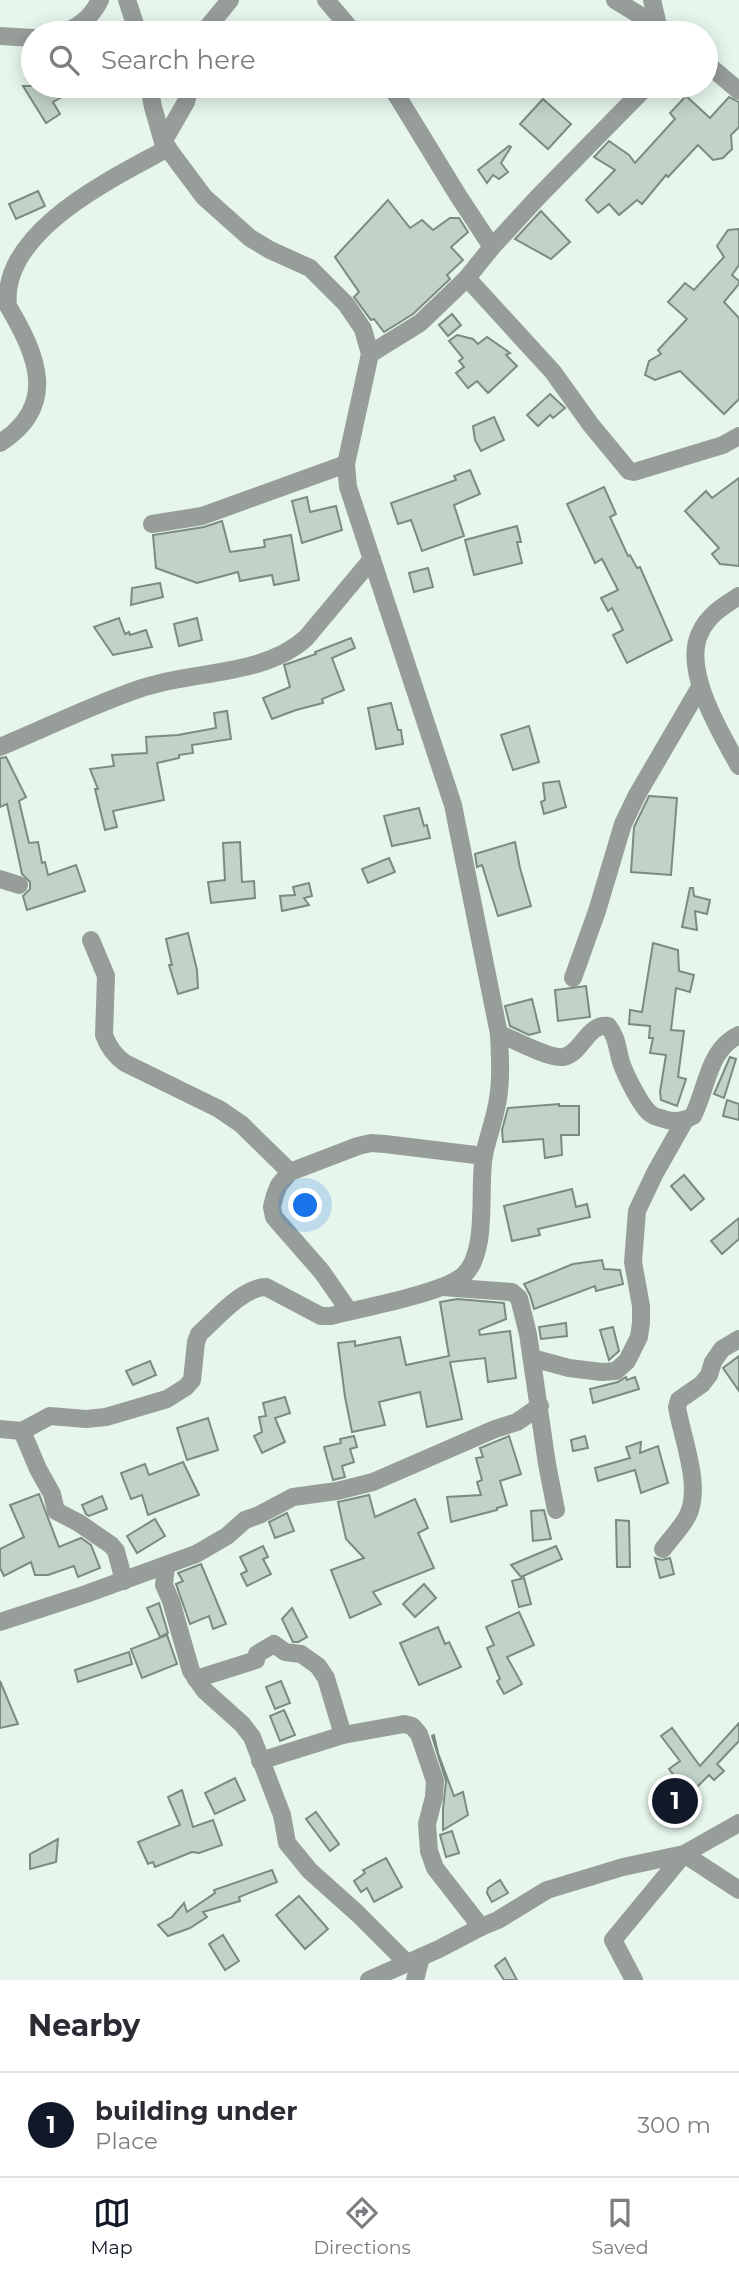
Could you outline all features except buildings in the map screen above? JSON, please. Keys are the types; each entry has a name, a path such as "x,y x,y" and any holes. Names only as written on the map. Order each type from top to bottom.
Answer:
{"street":[{"path":"85,21 100,0"},
{"path":"127,0 134,21"},
{"path":"213,21 230,0"},
{"path":"326,0 344,21"},
{"path":"615,0 650,21"},
{"path":"652,0 660,21"},
{"path":"0,36 21,37"},
{"path":"718,73 739,91"},
{"path":"0,1429 22,1432 50,1416 106,1418 167,1399 186,1387 191,1380 199,1334 245,1293 257,1287 266,1287 321,1316 331,1316 442,1287 463,1276 474,1263 479,1236 484,1156 497,1107 499,1034 453,805 348,488 346,464 370,354 363,329 346,304 310,268 250,238 204,197 165,145 151,98"},
{"path":"0,443 16,433 36,397 37,380 33,355 6,297 15,256 25,241 46,220 165,145 187,98"},
{"path":"398,98 492,247"},
{"path":"370,354 419,323 467,278 492,247 635,98"},
{"path":"467,278 553,372 591,425 629,471 634,472 723,445 739,436"},
{"path":"152,524 202,516 346,464"},
{"path":"0,747 141,688 274,659 306,638 372,559"},
{"path":"739,596 719,608 708,620 698,635 696,656 700,687 714,721 739,766"},
{"path":"573,978 597,911 623,824 636,795 700,687"},
{"path":"0,879 19,885"},
{"path":"91,940 106,976 104,1035 117,1057 241,1124 290,1172"},
{"path":"499,1034 561,1057 576,1050 585,1038 599,1027 608,1026 615,1036 622,1064 650,1114 670,1121 685,1121"},
{"path":"532,1358 569,1368 603,1373 616,1371 627,1361 639,1337 641,1322 641,1306 633,1262 637,1211 685,1121 695,1112 712,1063 721,1049 739,1035"},
{"path":"349,1311 322,1272 274,1217 272,1207 275,1195 279,1185 290,1172 371,1143 484,1156"},
{"path":"442,1287 512,1292 519,1298 532,1358 556,1510"},
{"path":"663,1549 687,1516 693,1499 693,1484 677,1407 679,1400 702,1384 722,1349 739,1339"},
{"path":"0,1622 196,1554 228,1536 245,1520 293,1497 373,1482 517,1422 540,1406"},
{"path":"22,1432 52,1494 56,1511 79,1522 111,1545 116,1551 124,1581"},
{"path":"166,1566 164,1584 191,1671 214,1700 242,1724 251,1737 282,1815 284,1836 292,1852 414,1960 415,1980"},
{"path":"196,1679 256,1660 257,1654 274,1644 285,1652 301,1654 318,1666 326,1678 342,1735"},
{"path":"260,1761 342,1735 404,1724 412,1726 419,1734 435,1781 427,1824 431,1860 481,1927"},
{"path":"369,1980 509,1914 547,1890 623,1867 684,1854 739,1823"},
{"path":"684,1854 739,1890"},
{"path":"634,1980 612,1940 684,1854"}],"place":[{"name":"building under","path":"675,1801"}]}
